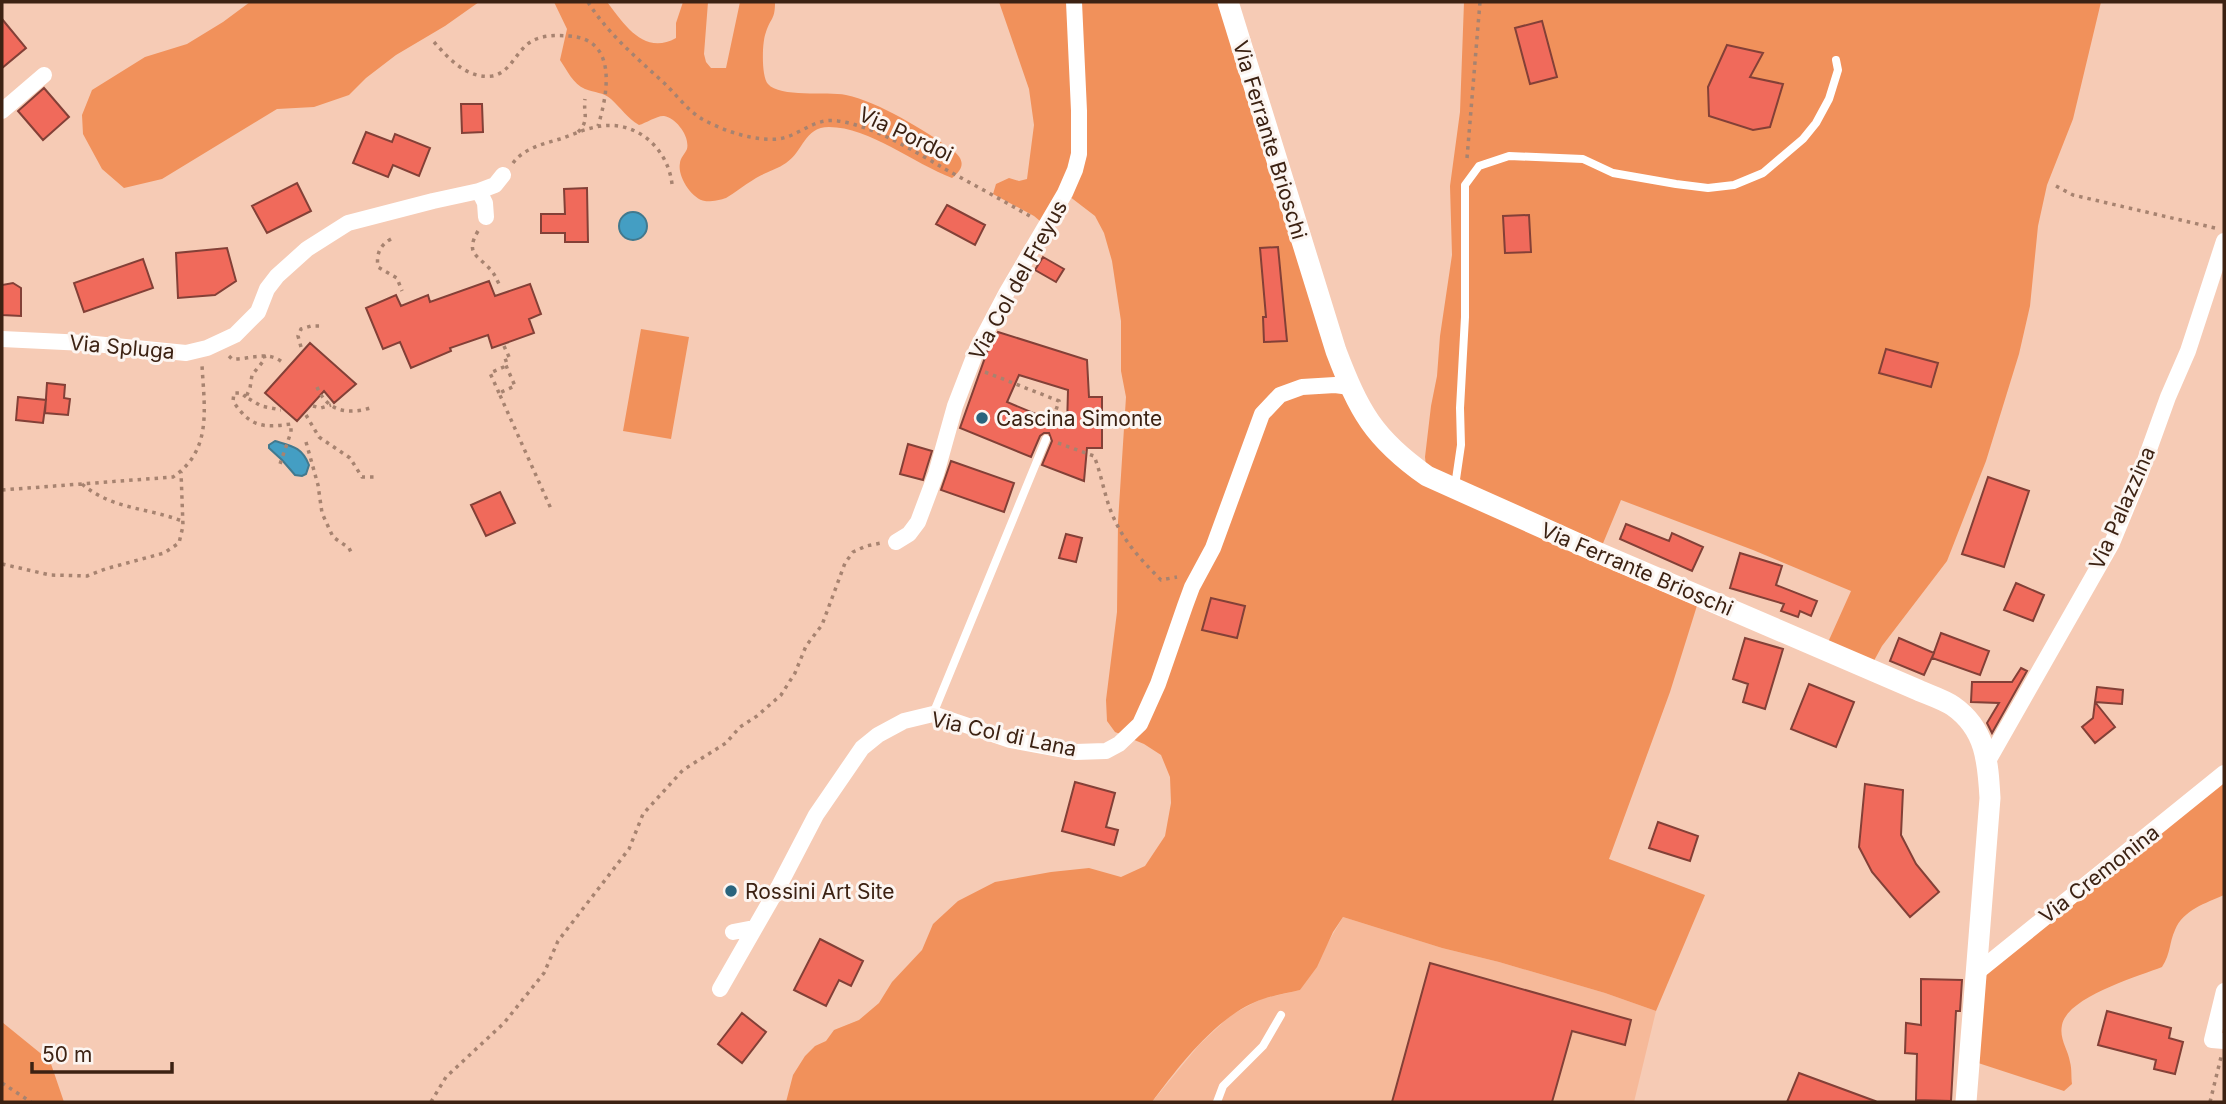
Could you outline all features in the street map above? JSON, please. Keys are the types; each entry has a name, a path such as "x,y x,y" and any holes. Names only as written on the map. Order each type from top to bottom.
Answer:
{"street":[{"name":"Via Ferrante Brioschi","path":"1228,2 1318,295 1350,387 1365,416 1381,438 1403,459 1427,476 1599,553 1870,668 1953,706 1974,726 1988,761 1990,798 1966,1102"},
{"name":"Via Col del Freyus","path":"896,542 909,534 918,522 970,366 1007,292 1065,193 1079,154 1072,4"},
{"path":"2,111 44,75"},
{"name":"Via Spluga","path":"2,339 85,343 187,353 202,349 235,335 258,312 267,289 277,276 307,249 348,223 479,191 495,185 503,175"},
{"path":"479,191 485,203 486,217"},
{"name":"Via Palazzina","path":"1988,761 2112,542 2188,351 2221,236"},
{"name":"Via Col di Lana","path":"720,989 816,815 862,748 878,735 904,721 933,714 1010,740 1075,752 1107,751 1119,744 1140,724 1158,684 1192,587 1213,548 1262,414 1280,395 1301,387 1350,387"},
{"name":"Via Cremonina","path":"1975,974 2224,773"},
{"path":"733,932 754,928"},
{"path":"2224,991 2212,1040 2224,1041"}],"lane":[{"path":"1455,488 1461,445 1465,185 1479,166 1509,156 1583,159 1613,173 1676,184 1708,188 1734,185 1763,173 1803,139 1816,123 1829,99 1838,70 1836,60"},
{"path":"933,714 1046,439"},
{"path":"1217,1102 1223,1086 1263,1045 1281,1015"}],"path":[{"name":"Via Pordoi","path":"588,2 626,50 699,118 711,124 734,135 778,139 817,122 837,121 860,127 911,149 1046,226"},
{"path":"1465,185 1480,2"},
{"path":"434,42 463,70 494,76 506,69 532,41 551,36 572,36 591,41 601,53 607,73 605,101 598,126"},
{"path":"576,133 584,125 585,99"},
{"path":"503,175 517,157 529,149 598,126 620,127 638,132 653,142 666,159 672,184"},
{"path":"2056,186 2073,195 2213,227 2221,236"},
{"path":"486,217 472,244 473,251 478,260 493,272 499,284"},
{"path":"391,239 383,243 380,249 378,267 397,278 402,291"},
{"path":"301,347 298,336 301,329 322,326"},
{"path":"221,342 232,359 271,355 282,362"},
{"path":"499,393 515,386 504,361 510,359 504,346"},
{"path":"2,490 173,477 192,460 200,445 204,425 202,349"},
{"path":"246,397 252,375 265,359 264,355"},
{"path":"506,366 490,373 552,511"},
{"path":"970,366 1059,401 1046,439 1094,456 1108,505 1120,532 1136,555 1161,579 1174,579 1183,574"},
{"path":"317,387 337,411 370,408"},
{"path":"279,467 291,424 263,426 252,423 233,401 234,393 241,393 261,407 281,410"},
{"path":"313,406 321,408 331,405"},
{"path":"306,415 319,437 350,458 362,477 378,477"},
{"path":"306,442 318,485 322,513 333,537 351,552"},
{"path":"2,564 50,575 87,576 164,553 179,543 183,521 181,471"},
{"path":"81,483 93,493 119,506 153,511 183,521"},
{"path":"431,1102 446,1077 504,1023 544,973 558,940 629,849 643,814 683,770 726,743 740,727 781,695 795,673 806,646 822,625 845,563 853,552 866,546 896,542"},
{"path":"2210,1102 2224,1041"},
{"path":"2,1083 31,1102"}],"shaded area":[{"path":"250,2 479,2 396,55 349,95 314,107 277,109 162,179 124,188 102,169 83,134 82,115 92,90 145,57 187,44"},
{"path":"554,2 607,2 636,35 654,43 665,43 676,38 676,23 683,2 708,2 704,54 706,62 711,68 726,68 740,2 775,2 764,43 763,66 768,84 793,93 846,95 887,110 951,149 959,156 961,167 952,178 876,139 829,127 809,135 786,163 726,198 709,201 700,199 691,192 681,174 680,161 687,144 684,133 677,124 669,117 661,116 639,125 615,102 581,87 571,76 560,60 567,29"},
{"path":"999,2 1228,2 1350,387 1427,475 1425,457 1452,255 1450,186 1460,112 1464,2 2101,2 2073,119 2047,185 2038,226 2030,306 2019,354 1986,461 1947,561 1882,646 1870,668 1825,649 1851,591 1621,500 1599,553 1700,596 1670,692 1609,859 1705,895 1656,1011 1605,993 1442,948 1343,917 1317,967 1300,990 1263,999 1231,1016 1201,1042 1152,1102 786,1102 793,1075 805,1056 815,1046 826,1041 834,1030 859,1020 879,1003 892,982 922,950 933,924 958,901 995,882 1051,872 1089,868 1121,877 1145,866 1165,836 1171,803 1170,777 1161,755 1144,744 1115,732 1107,721 1106,700 1117,612 1118,522 1126,397 1121,371 1121,321 1112,261 1104,233 1095,216 1065,193 1046,226 1034,216 993,194 996,184 1009,178 1019,181 1027,179 1034,125 1029,89"},
{"path":"641,329 689,337 671,439 623,431"},
{"path":"2224,773 2224,895 2196,908 2184,917 2175,930 2162,967 2105,989 2076,1005 2067,1015 2062,1025 2062,1035 2071,1065 2072,1084 2064,1091 1969,1060 1975,974"},
{"path":"1343,917 1442,948 1605,993 1656,1011 1634,1102 1152,1102 1199,1045 1231,1015 1261,999 1300,990"},
{"path":"2,1022 50,1061 64,1102 2,1102"}],"water":[{"path":"633,212 643,216 647,226 643,236 633,240 623,236 619,226 623,216"},
{"path":"275,441 291,446 303,454 309,465 306,474 295,475 269,448"}],"building":[{"path":"2,19 26,48 2,68"},
{"path":"1542,21 1557,77 1530,84 1515,28"},
{"path":"1727,45 1763,53 1750,77 1783,84 1770,127 1753,130 1709,116 1708,87"},
{"path":"44,88 69,117 43,140 18,111"},
{"path":"461,104 482,104 483,132 462,133"},
{"path":"366,132 392,142 395,134 430,148 419,176 393,165 388,177 353,163"},
{"path":"297,183 311,211 267,233 252,206"},
{"path":"587,188 588,242 565,242 565,233 541,233 541,214 565,214 564,189"},
{"path":"947,205 985,225 975,245 936,224"},
{"path":"1529,215 1531,252 1505,253 1503,216"},
{"path":"1278,247 1287,341 1264,342 1263,317 1266,317 1260,248"},
{"path":"227,248 236,281 215,295 178,298 176,253"},
{"path":"1043,257 1064,269 1056,282 1035,270"},
{"path":"143,259 153,288 84,312 74,283"},
{"path":"489,281 495,296 530,284 541,314 529,319 534,333 492,348 488,335 450,348 451,351 411,368 400,342 383,349 366,308 396,295 401,306 428,295 430,302"},
{"path":"13,283 21,288 21,316 2,315 2,285"},
{"path":"998,332 1087,360 1089,397 1102,397 1102,448 1087,448 1084,481 1042,465 1052,441 1049,433 1040,436 1031,457 960,428 987,352","holes":["1019,375 1068,390 1067,427 1007,402"]},
{"path":"310,343 356,384 334,403 324,391 297,421 265,393"},
{"path":"1886,349 1938,363 1931,387 1879,373"},
{"path":"47,383 65,385 64,398 70,399 68,415 45,413"},
{"path":"18,397 46,400 43,423 16,420"},
{"path":"908,444 932,451 923,480 900,474"},
{"path":"951,461 1014,483 1004,512 941,490"},
{"path":"1988,477 2029,491 2004,567 1962,554"},
{"path":"500,492 515,523 486,536 471,505"},
{"path":"1626,524 1669,541 1672,533 1703,547 1692,571 1620,539"},
{"path":"1066,534 1082,538 1076,562 1059,558"},
{"path":"1740,553 1782,566 1776,585 1817,601 1811,616 1800,611 1798,617 1781,611 1784,604 1730,588"},
{"path":"2016,583 2044,595 2033,621 2004,610"},
{"path":"1211,598 1245,606 1237,638 1202,630"},
{"path":"1941,633 1989,651 1980,675 1932,658"},
{"path":"1745,638 1783,649 1765,709 1743,702 1748,684 1733,679"},
{"path":"1899,638 1934,653 1924,675 1890,661"},
{"path":"2021,668 2027,671 1992,733 1987,723 1999,703 1971,702 1972,682 2012,682"},
{"path":"1809,684 1854,702 1836,747 1791,729"},
{"path":"2097,687 2123,690 2122,704 2095,702"},
{"path":"2095,702 2115,727 2095,743 2082,727 2093,718"},
{"path":"1075,782 1115,793 1106,827 1118,830 1114,845 1062,831"},
{"path":"1865,784 1903,790 1901,835 1916,864 1939,892 1910,917 1872,872 1859,847"},
{"path":"1658,822 1698,836 1690,861 1649,848"},
{"path":"820,939 863,961 851,986 839,980 826,1006 794,990"},
{"path":"1430,963 1631,1020 1625,1045 1572,1031 1552,1102 1392,1102"},
{"path":"1921,979 1962,980 1960,1011 1956,1011 1951,1101 1916,1100 1917,1054 1905,1053 1906,1023 1921,1025"},
{"path":"2107,1011 2171,1028 2169,1038 2183,1042 2175,1074 2154,1069 2156,1060 2098,1045"},
{"path":"742,1013 766,1032 742,1063 718,1044"},
{"path":"1799,1073 1875,1101 1787,1102"}],"place":[{"name":"Cascina Simonte","path":"982,418"},
{"name":"Rossini Art Site","path":"731,891"}]}
